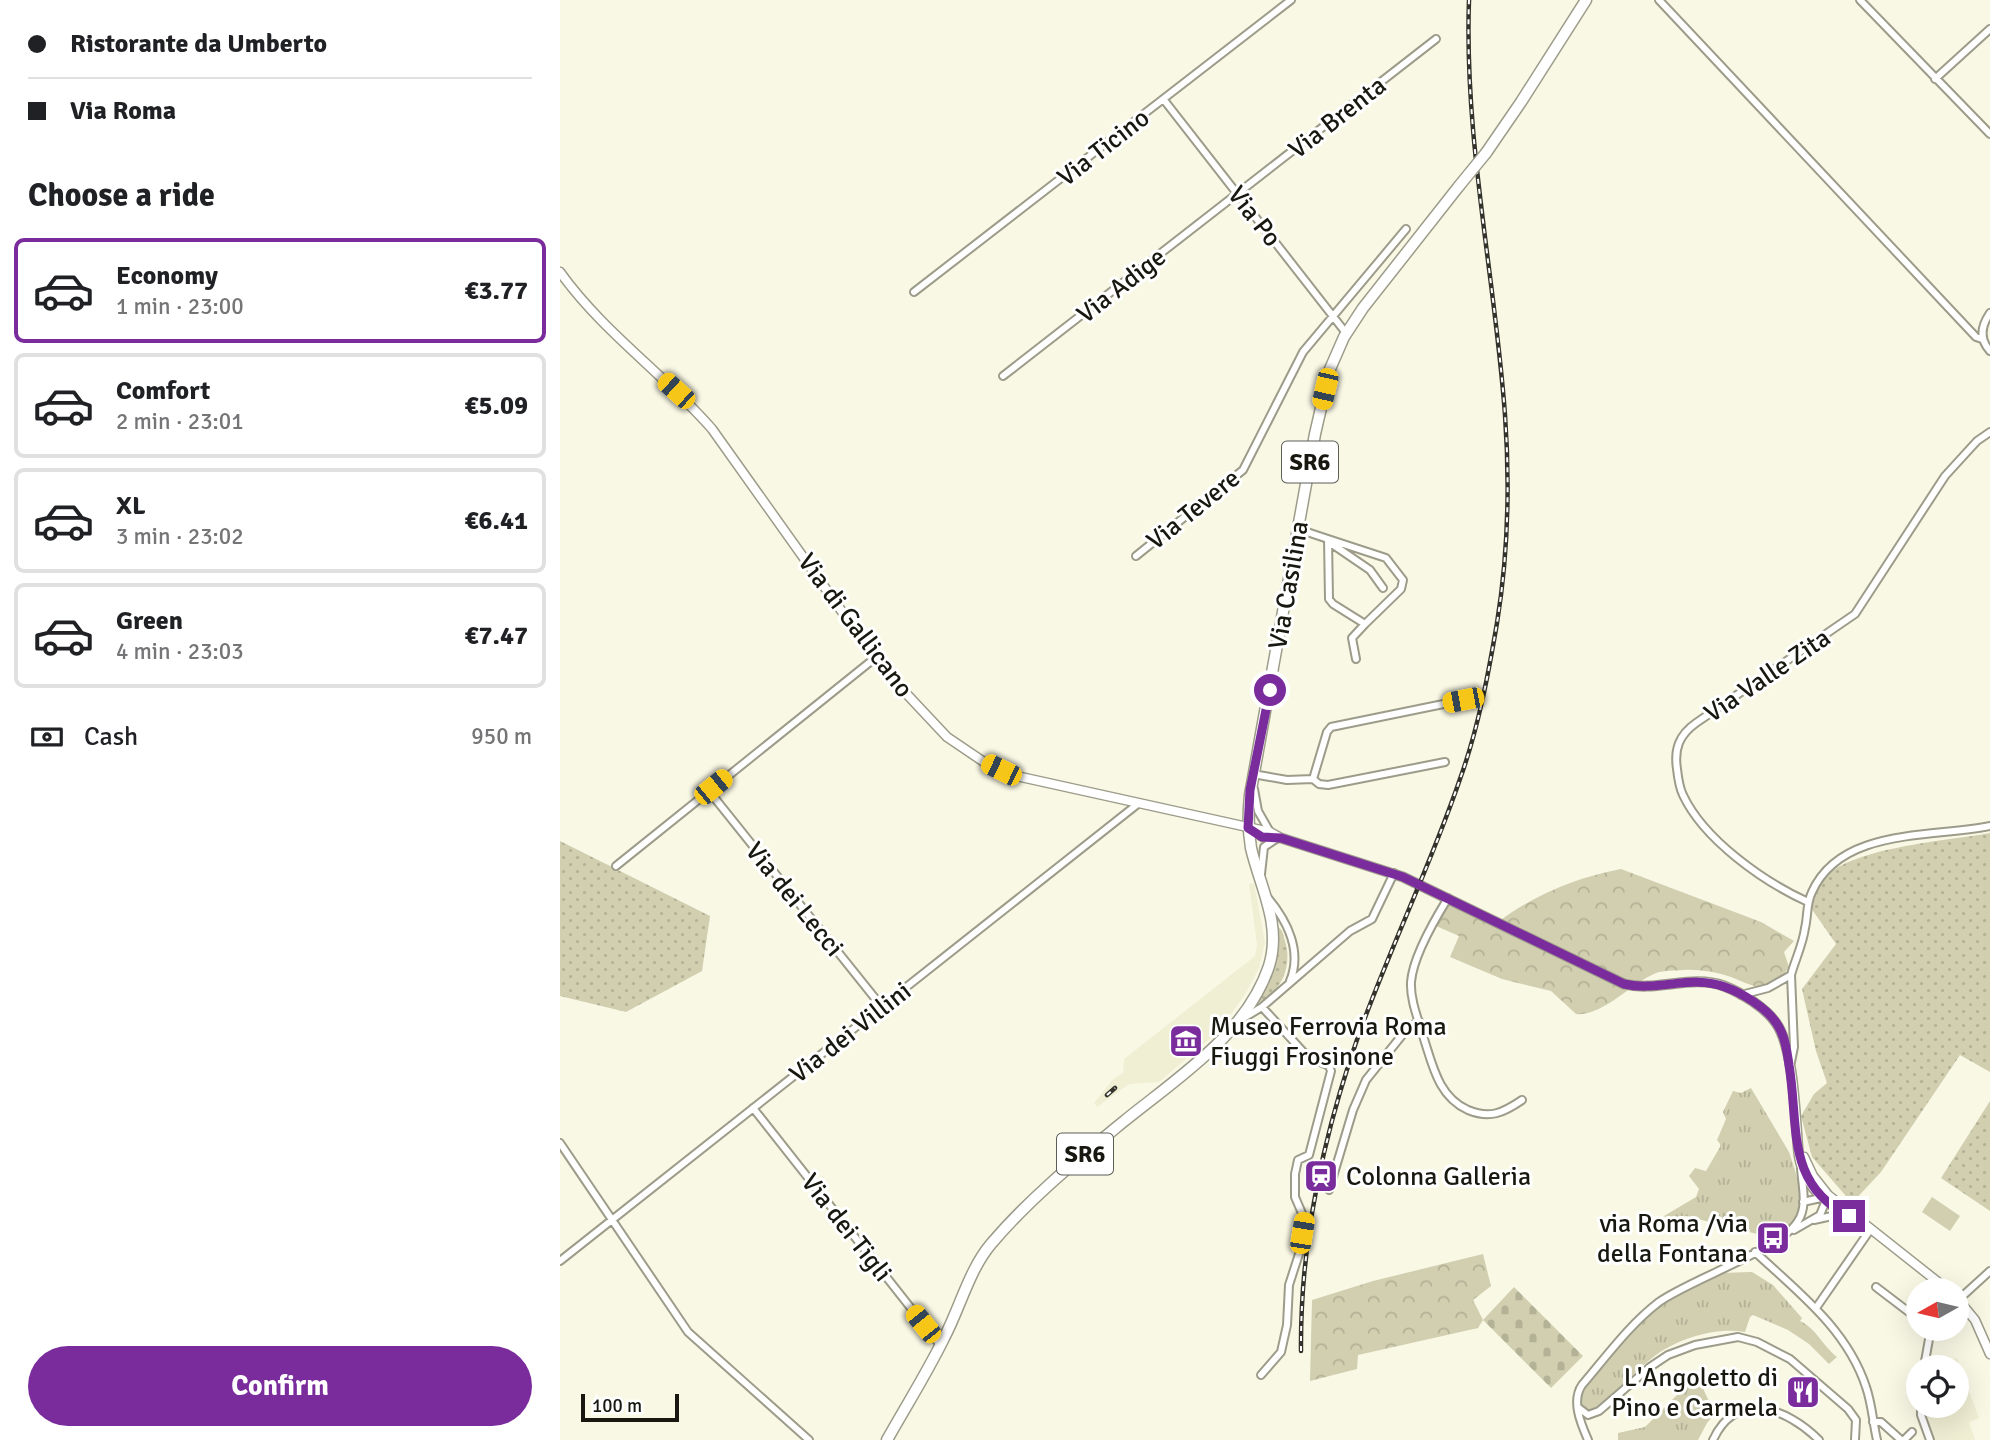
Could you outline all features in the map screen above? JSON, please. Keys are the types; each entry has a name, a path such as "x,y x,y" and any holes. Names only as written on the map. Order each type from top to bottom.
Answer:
{"main road":[{"name":"Via Casilina","path":"887,1440 940,1345 980,1261 991,1244 1080,1157 1208,1053 1238,1022 1261,984 1270,959 1273,935 1248,828 1253,776 1298,529 1326,384 1334,356 1346,333 1486,153 1586,0"}],"street":[{"name":"Via Ticino","path":"914,292 1291,0"},
{"path":"1659,0 1976,337 1982,339"},
{"path":"1860,0 1990,134"},
{"path":"1935,79 1990,29"},
{"name":"Via Brenta","path":"1239,194 1436,40"},
{"name":"Via Po","path":"1164,100 1346,333"},
{"name":"Via Adige","path":"1003,376 1239,194"},
{"name":"Via Tevere","path":"1136,555 1243,470 1303,352 1406,229"},
{"name":"Via di Gallicano","path":"560,272 580,297 712,429 875,658 939,730 984,762 1021,777 1248,828"},
{"path":"1990,313 1982,330 1982,339 1990,351"},
{"name":"Via Valle Zita","path":"1808,902 1775,884 1713,838 1682,793 1676,762 1677,745 1682,735 1696,723 1855,614 1945,476 1971,447 1990,432"},
{"path":"1298,529 1384,557 1402,579 1402,588 1352,638 1356,659"},
{"path":"1328,540 1370,570 1383,588"},
{"path":"1328,540 1329,600 1365,624"},
{"path":"616,866 875,658"},
{"path":"1312,779 1331,727 1463,700"},
{"path":"1270,832 1257,808 1253,776 1312,779 1328,786 1445,762"},
{"name":"Via dei Lecci","path":"709,791 882,1007"},
{"name":"Via dei Villini","path":"560,1261 1139,803"},
{"path":"1790,1071 1794,1047 1791,975 1805,929 1808,902 1818,879 1827,869 1855,851 1878,841 1990,826"},
{"path":"1248,828 1270,832 1281,838 1394,873 1624,984 1653,987 1705,982 1724,986 1741,995 1777,1023 1785,1041 1803,1202 1800,1218 1786,1234"},
{"path":"1248,828 1262,837 1281,838"},
{"path":"1262,882 1261,859 1264,847 1281,838"},
{"path":"1238,1022 1262,1007 1350,931 1372,919 1394,873"},
{"path":"1266,897 1280,916 1295,948 1296,967 1290,983"},
{"path":"1448,898 1413,969 1411,983 1419,1021 1438,1080 1451,1100 1464,1108 1486,1115 1500,1114 1522,1100"},
{"path":"1741,995 1769,988 1791,975"},
{"path":"1261,1375 1276,1360 1283,1347 1289,1285 1299,1254 1304,1218 1296,1197 1295,1168 1298,1160 1310,1155 1331,1071 1329,1066 1307,1056 1262,1007"},
{"path":"1329,1190 1353,1110 1366,1080 1407,1029 1419,1021"},
{"name":"Via dei Tigli","path":"753,1108 940,1345"},
{"path":"1797,1134 1810,1173 1826,1199"},
{"path":"560,1143 688,1332 809,1440"},
{"path":"1800,1159 1805,1176 1826,1199 1932,1278"},
{"path":"1803,1202 1826,1199"},
{"path":"1812,1221 1821,1213 1826,1199"},
{"path":"1588,1440 1578,1408 1577,1396 1580,1388 1646,1313 1686,1285 1812,1221 1832,1216 1852,1217"},
{"path":"1816,1308 1870,1230"},
{"path":"1755,1252 1842,1336 1866,1385 1877,1440"},
{"path":"1969,1290 1990,1271"},
{"path":"1876,1287 1906,1310"},
{"path":"1969,1313 1975,1320 1990,1354"},
{"path":"1578,1408 1588,1415 1599,1411 1650,1367 1671,1353 1703,1343 1738,1337 1757,1342 1796,1363 1852,1412 1856,1420 1855,1437"},
{"path":"1713,1440 1727,1418 1743,1409 1761,1408 1796,1423 1819,1440"},
{"path":"1922,1418 1930,1440"},
{"path":"1873,1422 1881,1422 1903,1440 1912,1432"}],"shaded area":[{"path":"1254,883 1265,942 1259,968 1246,993 1219,1031 1159,1082 1129,1084 1097,1107 1094,1103 1113,1079 1123,1073 1124,1059 1255,956 1257,945 1249,884"},
{"path":"1969,1391 1979,1418 1969,1422 1975,1440 1932,1440 1926,1418 1969,1418"}],"green space":[{"path":"1990,833 1990,1072 1960,1055 1881,1172 1852,1203 1812,1157 1801,1116 1814,1094 1827,1083 1816,1051 1802,989 1836,944 1811,908 1817,887 1833,870 1874,853"},
{"path":"560,841 710,916 702,971 626,1012 560,996"},
{"path":"1621,869 1761,922 1794,941 1784,952 1789,967 1775,983 1763,987 1707,971 1659,972 1647,977 1607,1005 1576,1014 1551,991 1502,979 1450,957 1459,936 1436,926 1449,904 1493,926 1538,897 1587,877"},
{"path":"1278,927 1283,932 1287,951 1286,969 1279,986 1257,1004 1275,959"},
{"path":"1751,1088 1789,1152 1800,1195 1796,1220 1773,1238 1686,1216 1666,1218 1664,1216 1696,1197 1699,1189 1689,1176 1695,1168 1706,1171 1720,1147 1717,1140 1726,1119 1723,1112 1733,1091 1741,1093"},
{"path":"1990,1101 1990,1211 1941,1178"},
{"path":"1932,1197 1960,1216 1950,1231 1922,1212"},
{"path":"1483,1254 1491,1286 1473,1300 1483,1320 1478,1328 1358,1355 1357,1369 1310,1381 1312,1300 1373,1281"},
{"path":"1752,1272 1773,1285 1802,1318 1800,1321 1837,1357 1829,1364 1809,1344 1788,1330 1753,1315 1745,1332 1722,1331 1699,1335 1666,1349 1648,1361 1598,1408 1590,1410 1583,1407 1580,1395 1587,1385 1638,1325 1660,1305 1721,1273"},
{"path":"1514,1287 1583,1356 1551,1388 1483,1320"},
{"path":"1699,1380 1715,1414 1698,1440 1618,1440 1618,1433 1645,1427 1682,1390"}],"railway":[{"path":"1301,1351 1310,1229 1335,1108 1360,1031 1449,811 1466,760 1486,682 1501,597 1507,520 1507,441 1471,104 1469,0"},
{"path":"1107,1095 1115,1088"}],"place":[{"name":"Museo Ferrovia Roma Fiuggi Frosinone","path":"1186,1041"},
{"name":"Colonna Galleria","path":"1321,1176"},
{"name":"via Roma /via della Fontana","path":"1773,1238"},
{"name":"L'Angoletto di Pino e Carmela","path":"1803,1392"}],"route":[{"path":"1270,690 1250,790 1248,828 1262,837 1281,838 1398,875 1624,984 1653,987 1705,982 1738,993 1769,1015 1781,1031 1790,1071 1798,1146 1805,1176 1823,1199 1849,1216"}]}
